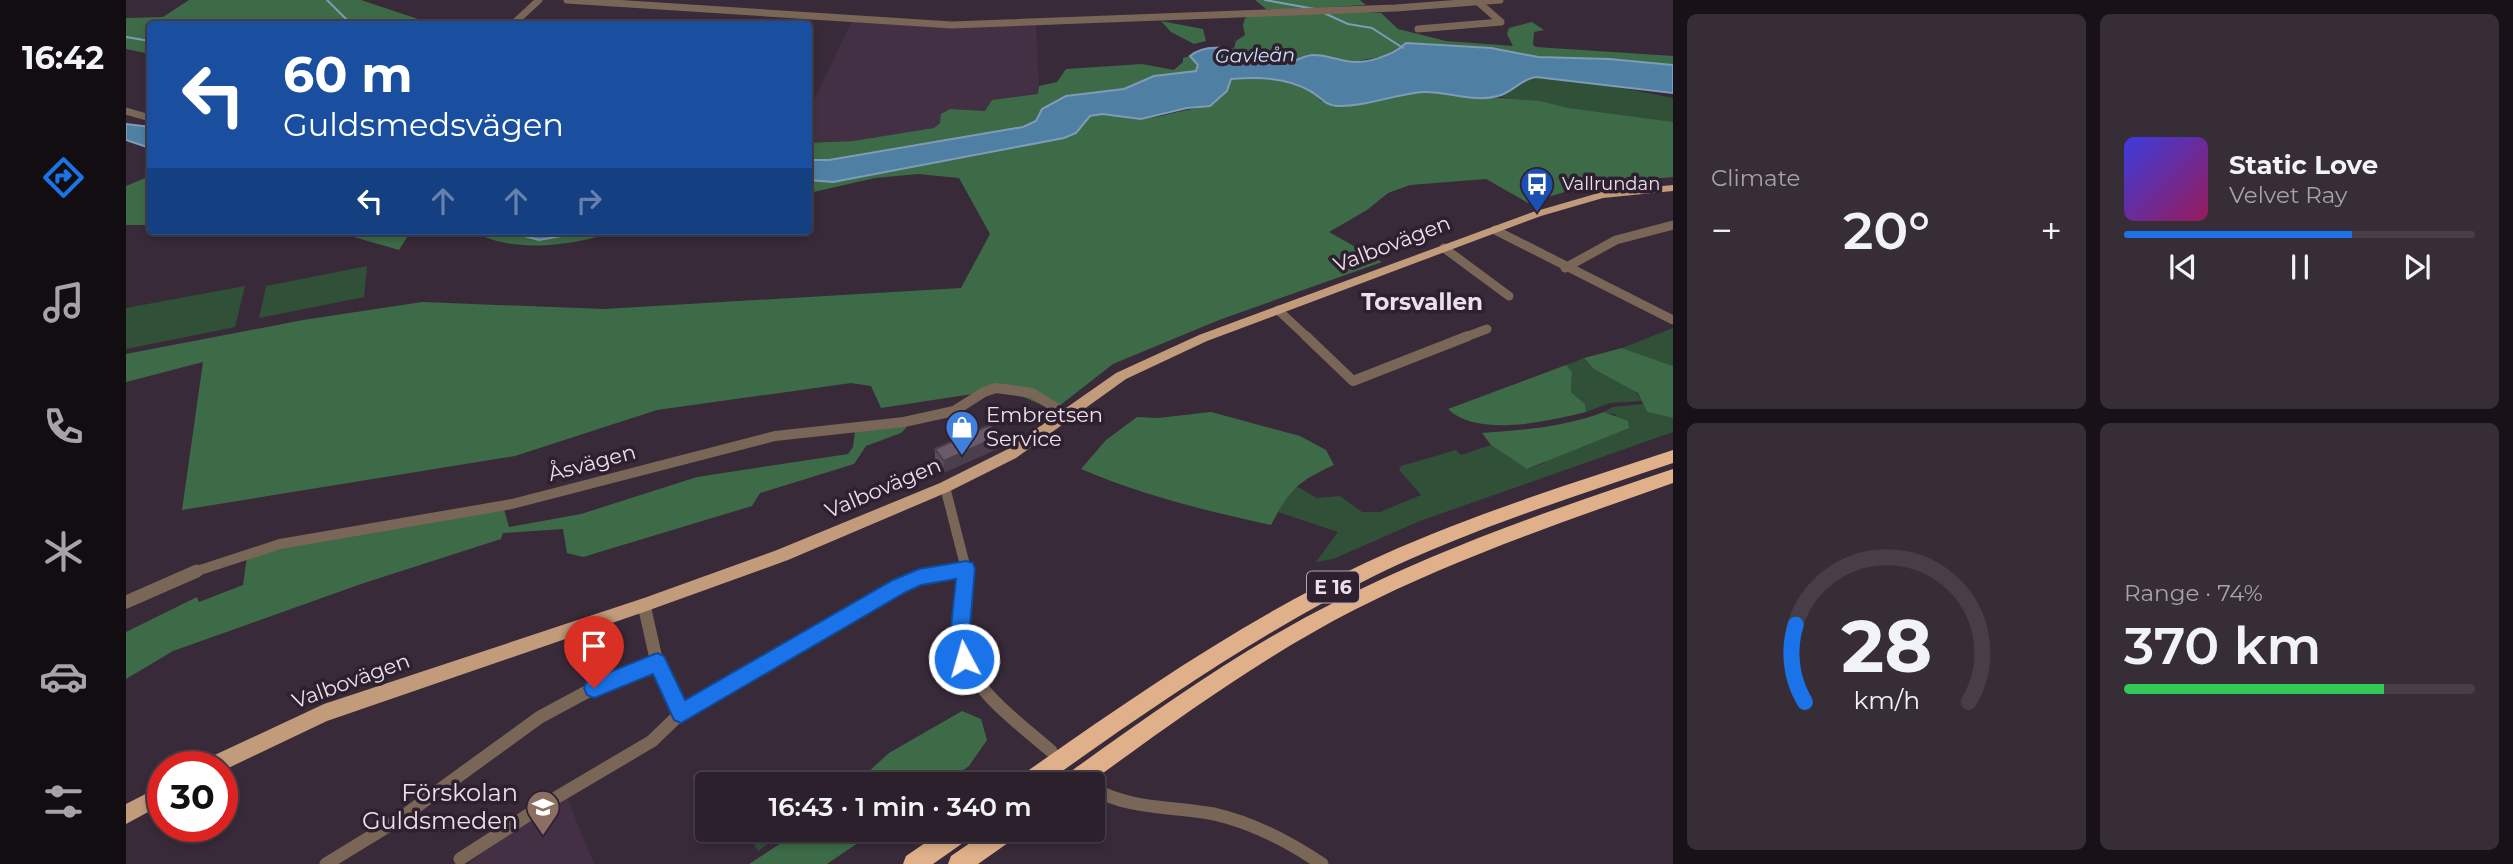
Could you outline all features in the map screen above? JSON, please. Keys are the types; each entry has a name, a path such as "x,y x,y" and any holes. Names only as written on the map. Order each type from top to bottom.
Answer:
{"highway":[{"name":"E 16","path":"1043,772 1183,674 1333,587 1463,530 1673,456"},
{"name":"E 16","path":"1087,772 1200,690 1280,641 1349,604 1444,560 1673,476"},
{"path":"914,864 945,842"},
{"path":"959,864 990,842"}],"main road":[{"name":"Valbovägen","path":"238,754 313,717 373,694 644,605 782,555 945,487 1011,454 1103,387 1151,361 1278,310 1444,248 1602,195 1673,188"},
{"path":"126,814 147,803"}],"street":[{"path":"516,21 539,0"},
{"path":"567,0 952,25 1425,7 1500,0"},
{"path":"1417,0 1425,7"},
{"path":"1418,29 1501,22 1477,1"},
{"path":"126,111 147,117"},
{"path":"1564,268 1611,241 1673,225"},
{"path":"1495,230 1564,268 1673,320"},
{"path":"1444,248 1509,296"},
{"path":"1278,310 1353,381 1487,329"},
{"name":"Åsvägen","path":"126,603 208,566 280,544 512,504 775,436 904,422 954,411 984,392 996,388 1032,393 1066,414"},
{"path":"945,487 966,569 959,637 968,671 978,684 1051,751"},
{"path":"460,859 496,834 636,751 664,732 681,713 899,586 919,577 966,569"},
{"path":"644,605 657,663 681,713"},
{"path":"326,864 346,859 540,717 584,693 657,663"},
{"path":"1105,795 1116,801 1144,808 1196,811 1262,827 1322,864"}],"shaded area":[{"path":"852,21 1036,24 1039,94 1001,98 986,111 950,109 945,111 940,123 934,128 921,131 853,141 812,143 812,104"},
{"name":"Förskolan Guldsmeden","path":"566,796 594,864 469,864 488,847"}],"green space":[{"path":"189,0 361,0 424,21 147,21 147,53 126,49 126,18 163,17"},
{"path":"1255,0 1360,0 1366,5 1276,10 1266,9"},
{"path":"1381,13 1398,29 1446,41 1513,46 1507,34 1509,28 1532,22 1544,30 1534,32 1533,45 1536,47 1673,56 1673,65 1609,59 1538,57 1491,48 1429,46 1416,43 1406,43 1384,56 1353,62 1335,58 1274,61 1233,52 1236,41 1245,35 1245,18 1252,15"},
{"path":"1161,21 1203,29 1206,41 1194,44 1171,32"},
{"path":"1190,56 1198,65 1196,71 1154,76 1124,89 1066,96 1042,109 1036,121 1023,127 829,160 812,160 812,143 853,141 934,128 940,123 941,114 950,109 985,111 992,100 1038,94 1039,86 1057,82 1066,69 1142,64 1174,70 1183,62 1183,58"},
{"path":"1259,77 1292,83 1313,92 1321,101 1337,106 1424,92 1540,101 1568,108 1673,122 1673,177 1588,185 1528,203 1486,179 1410,185 1388,193 1367,210 1329,232 1382,262 1219,320 1113,364 1054,410 1016,394 992,391 881,408 871,386 851,383 657,410 515,456 182,510 203,362 126,382 126,354 303,320 422,302 604,309 961,288 990,234 959,178 918,174 875,178 812,192 812,180 833,182 1076,133 1090,116 1146,119 1210,106 1231,79"},
{"path":"1536,77 1602,84 1673,98 1673,142 1499,96 1526,79"},
{"path":"147,177 147,225 126,225 126,186"},
{"path":"347,235 408,235 399,250"},
{"path":"482,235 602,235 545,245 506,243"},
{"path":"367,266 364,297 259,318 266,286"},
{"path":"245,286 235,327 126,349 126,308"},
{"path":"1673,328 1673,366 1622,348"},
{"path":"1622,348 1673,366 1673,418 1647,412 1638,393 1594,369 1584,358"},
{"path":"1584,358 1631,388 1642,401 1610,403 1586,412 1585,404 1571,392 1572,372 1566,365"},
{"path":"1566,365 1572,372 1571,392 1585,404 1586,412 1534,423 1495,425 1461,418 1448,409"},
{"path":"1643,404 1647,412 1673,418 1673,432 1420,521 1333,559 1316,562 1338,532 1278,512 1288,492 1296,486 1317,498 1340,496 1362,512 1380,512 1421,495 1399,470 1401,466 1456,450 1461,455 1491,445 1528,469 1544,463 1617,415 1604,412 1613,407"},
{"path":"1211,412 1300,436 1326,450 1334,465 1311,476 1296,488 1271,525 1174,502 1081,469 1106,440 1137,417 1158,418"},
{"path":"1604,412 1628,421 1629,428 1527,469 1491,445 1482,433 1559,424"},
{"path":"906,423 906,428 901,433 866,446 854,464 760,493 752,506 583,557 567,553 563,529 503,533 501,539 361,584 173,651 126,679 126,632 197,597 199,602 243,585 247,556 304,542 504,509 509,527 581,514 697,477 848,454 853,447 855,431"},
{"path":"962,711 981,719 987,740 969,766 960,772 868,772 889,753"},
{"path":"752,842 770,842 758,851"},
{"path":"783,842 859,842 827,864 749,864"}],"water":[{"path":"1406,43 1491,48 1538,57 1609,59 1673,65 1673,93 1536,77 1489,98 1423,92 1358,105 1337,106 1291,83 1262,78 1231,79 1227,91 1210,106 1187,108 1141,119 1102,114 1090,116 1076,133 1064,138 833,182 812,180 812,160 829,160 1023,127 1036,121 1042,109 1066,96 1124,89 1154,76 1196,71 1198,65 1190,56 1200,50 1223,48 1284,62 1314,55 1361,62 1400,48"},
{"path":"126,124 147,127 147,147 126,140"},
{"path":"520,235 567,235 539,240"}],"building":[{"path":"990,425 999,436 944,461 935,449"}],"waterway":[{"path":"327,0 348,21"},
{"path":"1265,0 1315,9"},
{"path":"1324,13 1348,24 1372,28 1403,48"},
{"path":"126,37 147,40"}],"tunnel":[{"path":"1058,757 1074,772"}],"place":[{"name":"Vallrundan","path":"1537,214"},
{"name":"Embretsen Service","path":"962,457"},
{"name":"Förskolan Guldsmeden","path":"543,837"}],"district":[{"name":"Torsvallen","path":"1422,302"}],"route":[{"path":"594,688 657,663 681,713 899,586 919,577 966,569 959,637 964,659"}],"water label":[{"name":"Gavleån","path":"1255,55"}]}
